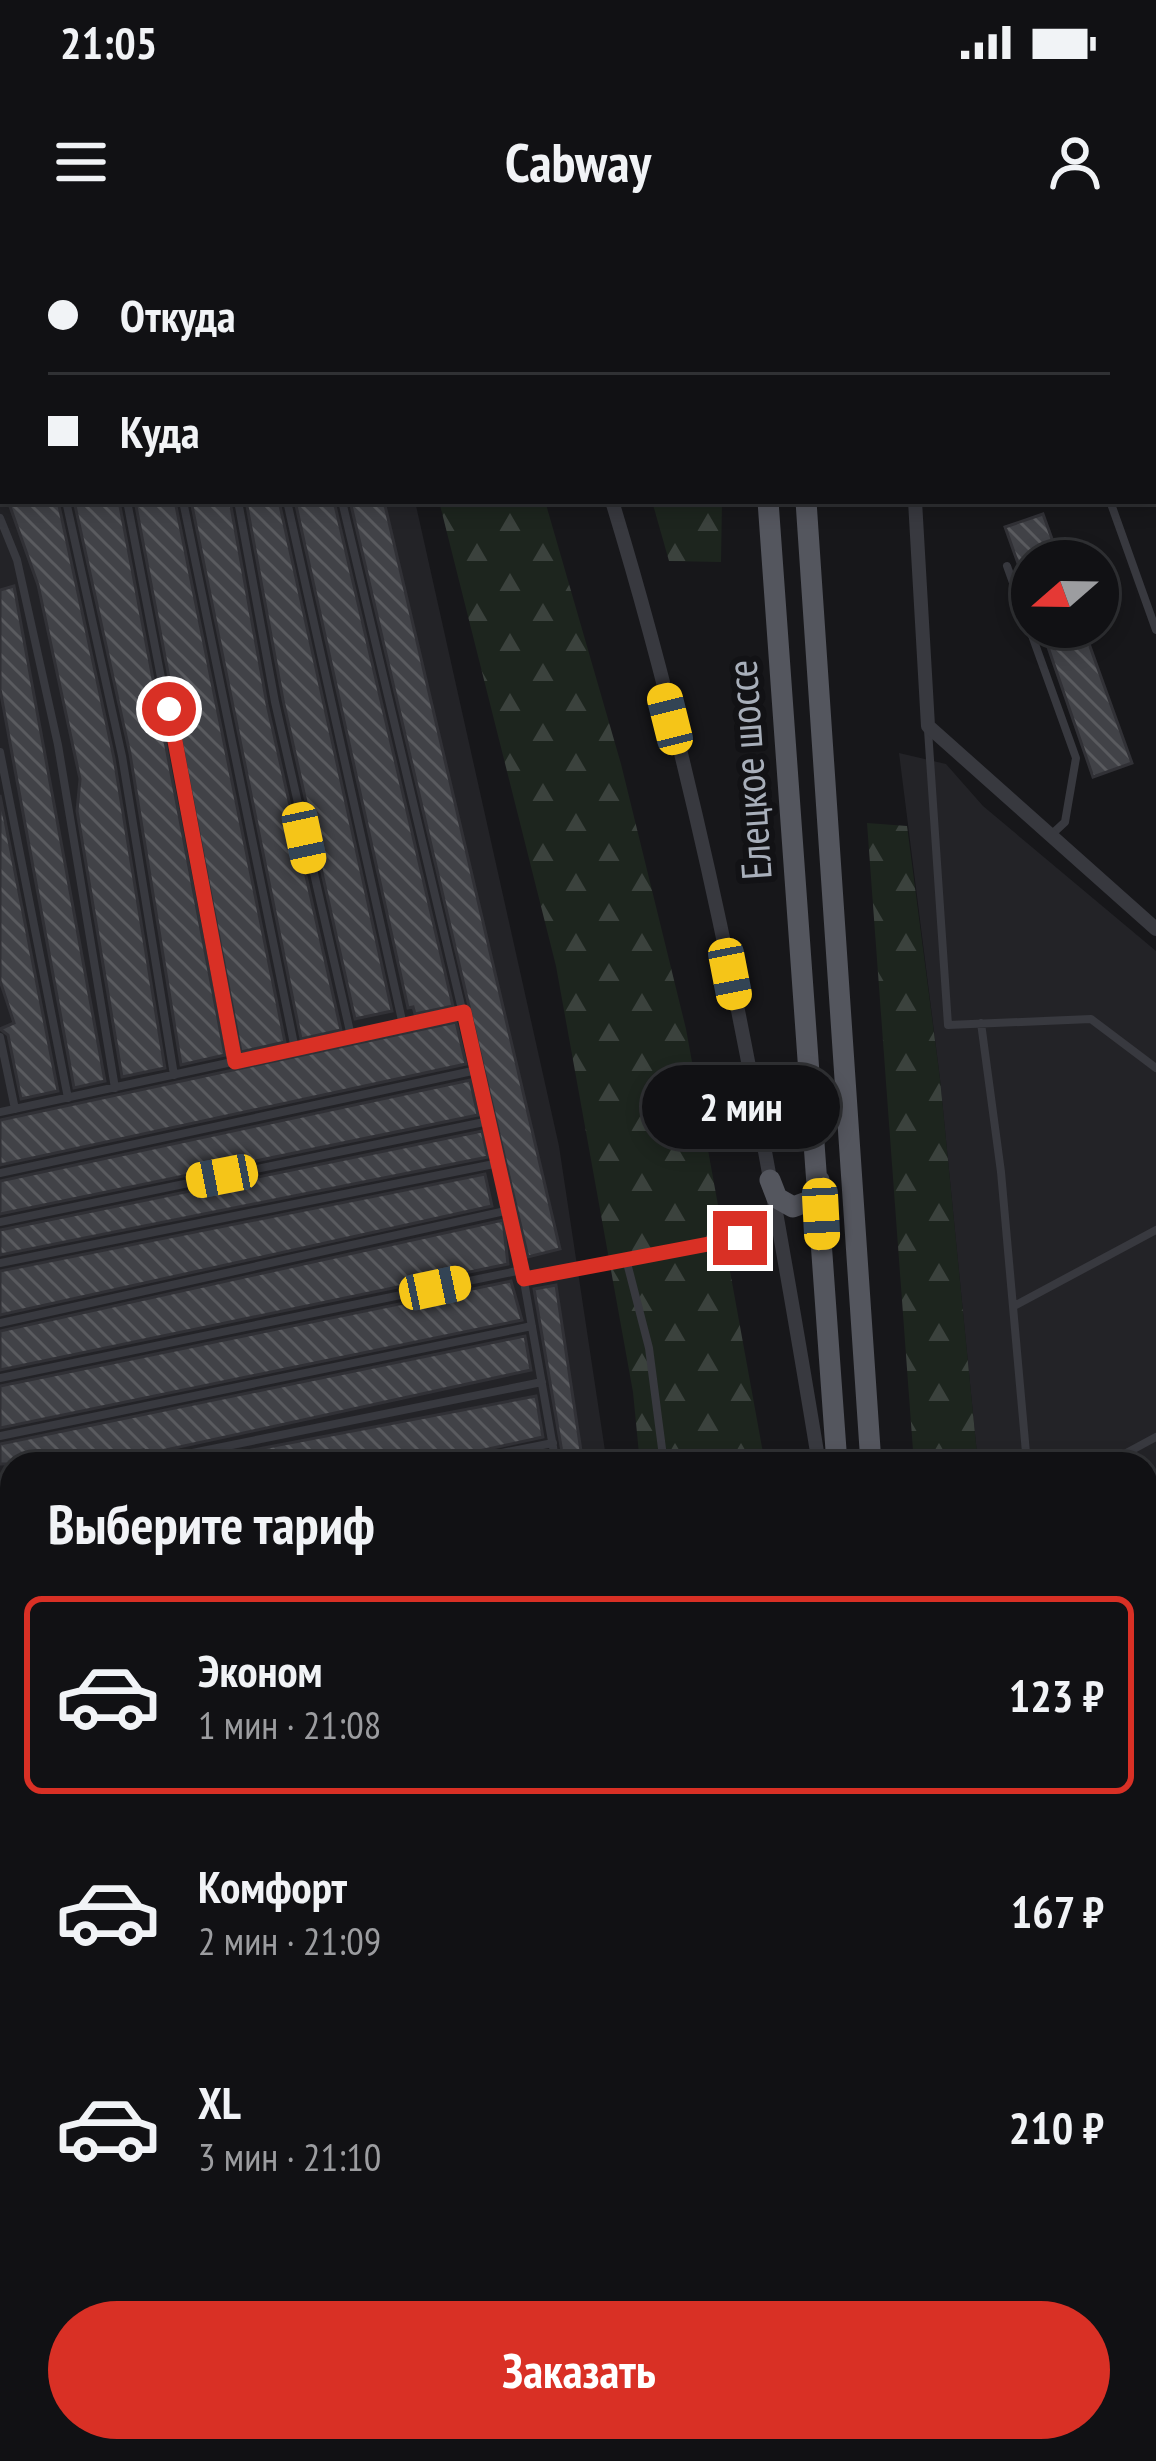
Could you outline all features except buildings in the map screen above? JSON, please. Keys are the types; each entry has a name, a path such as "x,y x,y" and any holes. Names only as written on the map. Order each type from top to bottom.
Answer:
{"main road":[{"name":"Елецкое шоссе","path":"767,504 836,1452"},
{"name":"Елецкое шоссе","path":"806,504 870,1452"},
{"path":"770,1180 777,1198 793,1208 812,1200 819,1179"}],"street":[{"path":"613,504 692,802 770,1180 817,1452"},
{"path":"915,504 928,726 1156,929"}],"lane":[{"path":"67,504 122,756 174,1075"},
{"path":"128,504 235,1062"},
{"path":"184,504 295,1049"},
{"path":"239,504 275,702 351,1036"},
{"path":"288,504 403,1025"},
{"path":"343,504 499,1163 554,1452"},
{"path":"1111,504 1151,602 1156,630"},
{"path":"0,518 16,560 58,745 115,1088"},
{"path":"1007,566 1076,758 1065,822 1050,836"},
{"path":"928,726 945,1017 954,1026 1090,1019 1156,1068"},
{"path":"0,752 68,1098"},
{"path":"0,1112 464,1012"},
{"path":"981,1023 1026,1452"},
{"path":"0,1037 15,1109"},
{"path":"0,1173 477,1070"},
{"path":"0,1222 489,1121"},
{"path":"0,1263 499,1163"},
{"path":"0,1323 509,1210"},
{"path":"0,1378 779,1230"},
{"path":"1014,1306 1156,1230"},
{"path":"626,1259 649,1348 662,1452"},
{"path":"0,1436 532,1326"},
{"path":"197,1452 542,1382"},
{"path":"1128,1452 1156,1437"},
{"path":"507,1452 553,1443"}],"shaded area":[{"path":"0,504 416,504 559,1146 605,1452 0,1452"},
{"path":"899,753 946,764 983,806 1156,951 1156,1452 977,1452 940,1079"}],"green space":[{"path":"440,504 546,504 621,764 686,1029 763,1452 639,1452 633,1392 556,966"},
{"path":"653,504 722,504 721,562 669,561"},
{"path":"867,823 907,826 940,1079 977,1452 913,1452"}],"route":[{"path":"169,709 235,1062 464,1012 524,1279 740,1238"}]}
